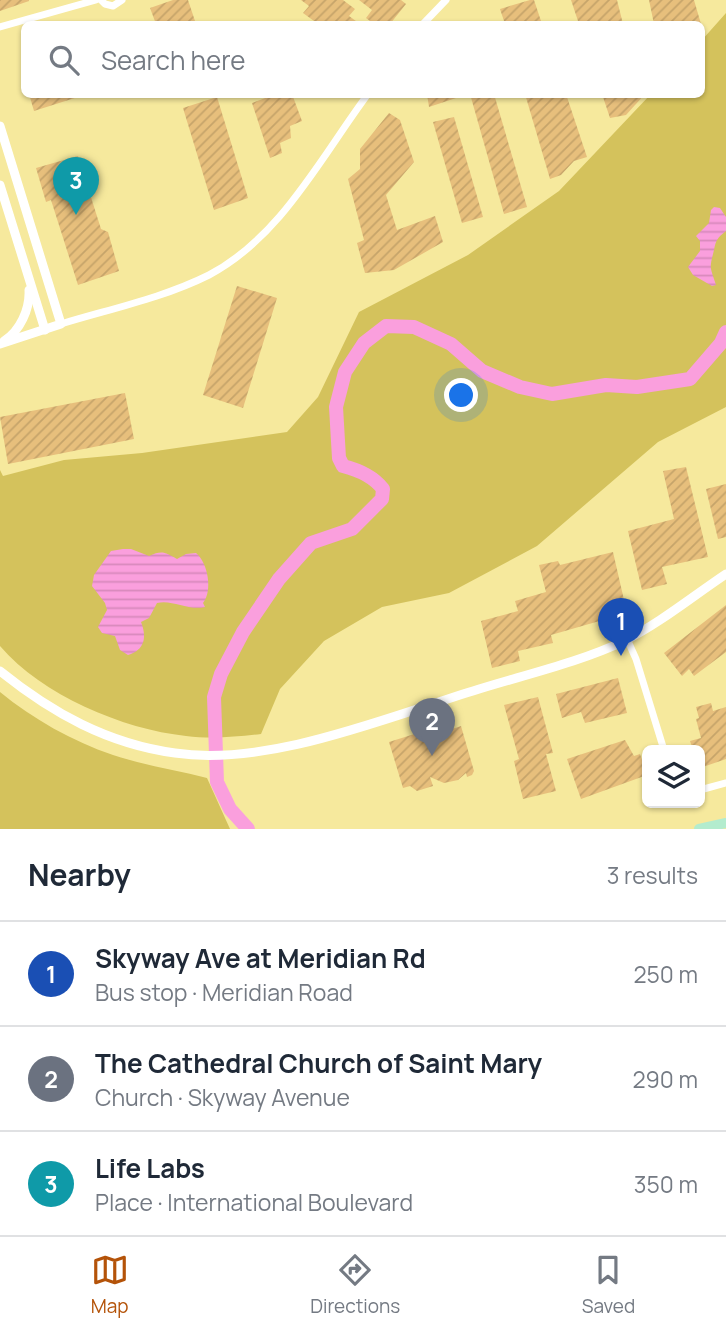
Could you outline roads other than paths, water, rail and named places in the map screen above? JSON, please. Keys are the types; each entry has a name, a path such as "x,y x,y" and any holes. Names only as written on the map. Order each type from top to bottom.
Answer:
{"main road":[{"path":"699,829 726,823"}],"street":[{"path":"21,21 96,0"},
{"path":"101,0 113,6 122,0"},
{"path":"426,21 446,0"},
{"path":"0,27 21,21"},
{"path":"0,343 182,287 211,274 273,224 365,98"},
{"path":"0,126 61,324"},
{"path":"0,185 45,330"},
{"path":"0,343 8,338 27,311 29,282"},
{"path":"0,671 42,703 69,719 116,740 176,754 244,755 389,718 607,649 627,639 726,574"},
{"path":"627,639 636,659 662,745"},
{"path":"705,789 726,783"}],"waterway":[{"path":"248,829 230,809 217,782 214,697 221,674 243,632 279,579 311,543 352,529 382,499 383,489 375,480 343,466 339,458 336,407 345,372 364,343 386,326 414,327 451,344 482,371 520,387 552,394 606,385 637,387 690,379 721,343 726,332"}],"place":[{"name":"Life Labs","path":"76,215"},
{"name":"Skyway Ave at Meridian Rd","path":"621,656"},
{"name":"The Cathedral Church of Saint Mary","path":"432,756"}]}
